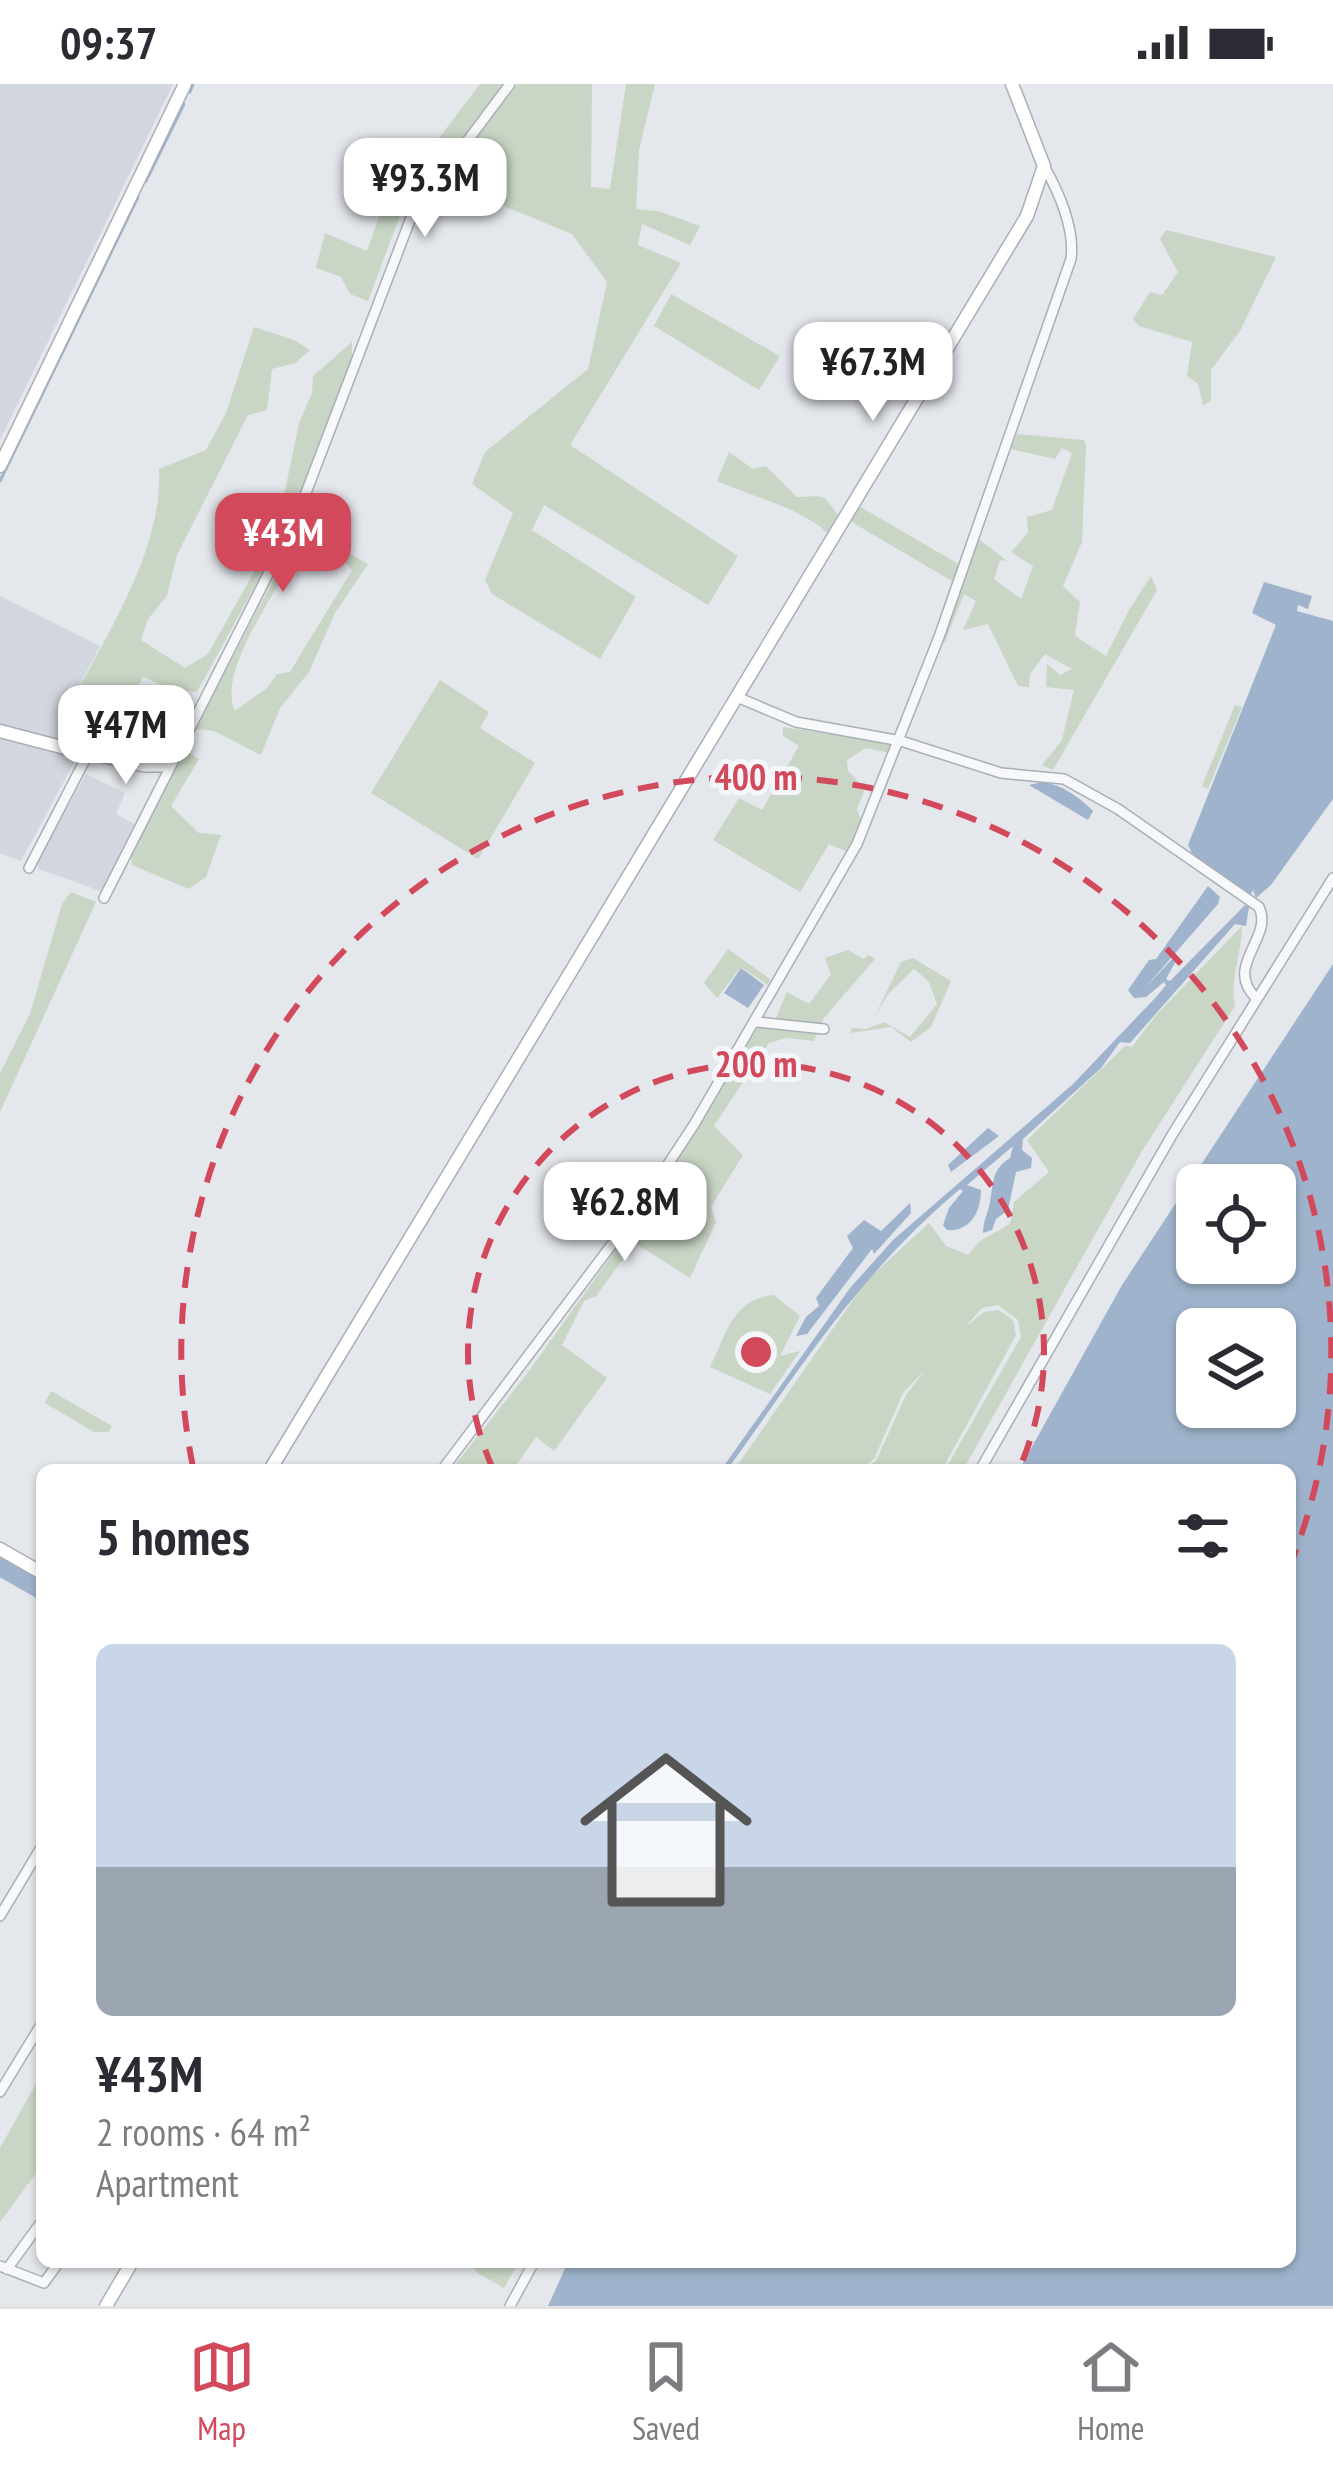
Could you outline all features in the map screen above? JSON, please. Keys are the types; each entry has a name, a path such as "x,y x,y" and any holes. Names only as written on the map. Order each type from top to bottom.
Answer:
{"main road":[{"path":"0,466 185,84"},
{"path":"273,1464 1027,216 1044,166 1012,84"},
{"path":"0,731 88,754"},
{"path":"0,1549 36,1570"},
{"path":"106,2306 128,2268"}],"street":[{"path":"104,898 296,518 412,215 510,84"},
{"path":"447,1464 640,1207 757,1022 857,844 901,741 1072,260 1072,240 1062,206 1044,166"},
{"path":"737,698 796,722 901,741 1001,773 1064,779 1118,809 1259,907 1262,927 1244,964 1246,986 1256,998"},
{"path":"28,868 88,754 144,767 167,766"},
{"path":"983,1464 1128,1207 1333,878"},
{"path":"757,1022 824,1029"},
{"path":"0,1916 36,1856"},
{"path":"0,2092 36,2033"},
{"path":"36,2228 3,2267 44,2283 55,2268"},
{"path":"511,2306 531,2268"}],"shaded area":[{"path":"0,84 173,84 0,440"},
{"path":"0,596 100,646 75,694 104,711 86,747 0,725"},
{"path":"0,738 77,757 21,861 0,853"},
{"path":"86,774 125,793 116,814 136,825 103,892 39,869 37,861"}],"green space":[{"path":"480,84 505,84 454,151 445,151 401,213 368,301 350,294 341,277 316,268 325,233 367,251 379,217"},
{"path":"518,84 592,84 591,187 610,189 626,84 655,84 639,150 636,209 658,211 700,226 690,245 642,224 638,245 681,263 570,445 738,556 708,605 544,505 532,530 636,597 600,659 492,594 485,580 513,513 472,484 485,452 588,369 607,282 572,234 467,191 447,194 429,216 421,218 452,165"},
{"path":"1166,230 1276,257 1240,331 1211,370 1211,401 1203,405 1198,384 1187,376 1192,342 1139,326 1133,319 1150,292 1162,295 1178,272 1160,239"},
{"path":"671,294 780,356 759,390 654,326"},
{"path":"254,327 310,350 295,363 272,369 267,410 248,415 177,555 167,596 148,619 141,640 185,668 208,654 264,554 282,505 313,376 352,342 352,364 291,520 197,692 172,689 143,677 127,708 114,754 87,747 106,710 76,694 144,556 158,498 159,469 206,450 226,413"},
{"path":"1017,434 1084,440 1086,445 1082,542 1063,586 1080,602 1075,636 1106,656 1151,576 1157,590 1053,770 1042,765 1062,740 1074,690 1046,687 1047,664 1060,675 1072,669 1045,654 1030,674 1029,687 1018,686 988,624 963,630 976,601 964,594 945,642 939,645 979,539 1007,561 1000,560 994,579 1021,599 1033,566 1011,552 1028,533 1027,517 1052,510 1072,453 1062,448 1055,459 1011,449"},
{"path":"729,452 753,469 766,466 797,497 825,499 838,515 829,534 790,509 717,481"},
{"path":"859,506 960,565 941,627 938,623 952,581 850,521"},
{"path":"292,544 299,548 253,629 234,674 235,711 268,687 277,674 290,672 352,570 339,555 343,550 368,564 335,613 309,672 280,708 261,755 214,731 195,729"},
{"path":"440,680 489,712 480,728 535,763 478,859 371,793"},
{"path":"1235,705 1242,707 1208,789 1202,786"},
{"path":"783,727 894,744 890,753 866,748 847,760 848,771 865,789 857,809 862,823 848,852 829,844 800,892 713,840 739,798 762,810 799,746 783,736"},
{"path":"187,752 199,759 171,806 199,833 221,835 206,877 189,889 132,865 131,854 172,771"},
{"path":"71,892 96,902 0,1112 0,1073 30,1014 62,904"},
{"path":"1242,926 1235,1006 1142,1151 966,1464 948,1464 1021,1337 1018,1320 998,1305 982,1308 965,1327 984,1312 999,1310 1013,1320 1016,1335 945,1464 872,1464 906,1395 925,1370 903,1393 874,1459 867,1464 738,1464 867,1280 929,1223 946,1246 968,1255 980,1241 1010,1224 1014,1202 1049,1172 1027,1140 1125,1046 1132,1047 1156,1015"},
{"path":"728,949 770,979 768,985 741,967 717,998 704,983"},
{"path":"848,950 875,959 823,1019 814,1041 786,1038 769,1043 714,1126 743,1155 711,1207 716,1222 690,1278 635,1243 596,1296 584,1301 562,1345 607,1378 554,1451 536,1437 517,1464 456,1464 632,1227 758,1027 772,1027 787,992 809,1004 831,974 825,958"},
{"path":"913,958 951,981 931,1027 911,1042 891,1027 851,1033 851,1028 866,1029 884,1022 910,1037 937,1004 929,982 914,969 888,994 874,1018 901,962"},
{"path":"774,1295 800,1316 780,1356 800,1351 770,1394 710,1367 740,1311"},
{"path":"51,1391 112,1426 109,1432 94,1432 45,1403"},
{"path":"36,2084 36,2173 0,2222 0,2148"},
{"path":"474,2268 516,2268 504,2288"}],"water":[{"path":"1264,582 1312,596 1308,609 1298,605 1297,611 1333,621 1333,799 1271,885 1256,898 1253,890 1250,896 1195,859 1188,845 1276,625 1252,613"},
{"path":"1042,782 1082,801 1093,811 1088,820 1029,785"},
{"path":"1208,886 1220,897 1218,904 1144,989 1173,958 1176,961 1166,979 1170,981 1245,905 1249,907 1246,926 1235,924 1130,1043 1120,1042 1101,1068 1023,1139 1022,1150 1032,1158 1031,1168 1016,1172 1008,1210 996,1219 992,1230 983,1233 994,1177 1010,1158 1013,1146 967,1185 981,1190 973,1219 955,1230 943,1225 960,1189 925,1220 863,1287 731,1464 725,1464 850,1288 893,1240 1073,1084 1157,996 1164,982 1146,997 1134,998 1128,990 1149,960 1156,959"},
{"path":"1333,964 1333,2306 548,2306 565,2268 1296,2268 1296,1464 1022,1464 1122,1285 1176,1203 1176,1284 1296,1284 1296,1164 1202,1164"},
{"path":"741,968 764,985 748,1008 724,993"},
{"path":"988,1128 999,1136 951,1172 948,1165"},
{"path":"910,1203 911,1213 874,1254 872,1249 807,1334 796,1336 806,1317 819,1306 816,1298 853,1248 847,1236 864,1220 881,1231"}],"waterway":[{"path":"190,92 193,84"},
{"path":"146,181 184,104"},
{"path":"0,481 138,197"},
{"path":"0,1567 36,1588"}]}
